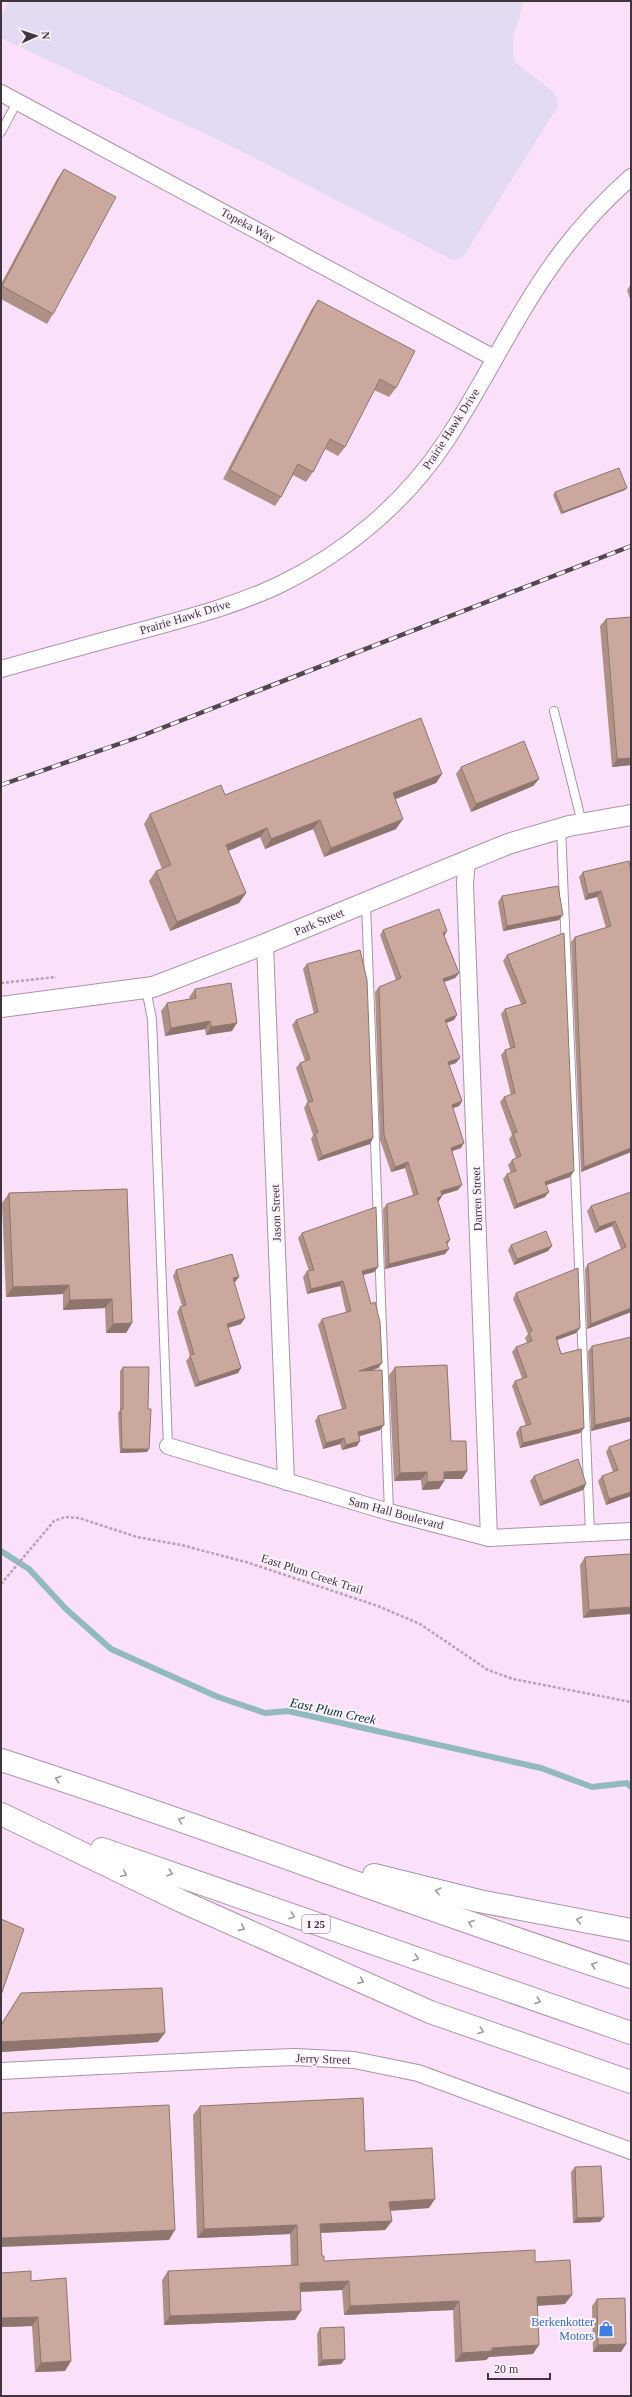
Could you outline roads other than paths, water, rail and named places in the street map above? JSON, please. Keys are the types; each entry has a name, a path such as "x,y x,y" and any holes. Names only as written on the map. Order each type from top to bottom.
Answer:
{"highway":[{"path":"1,1760 135,1803 550,1951 631,1977"},
{"path":"1,1814 181,1901 430,2012 631,2082"},
{"name":"I 25","path":"1,1814 631,2033"},
{"path":"218,1833 480,1901 631,1930"}],"street":[{"name":"Topeka Way","path":"1,93 494,358"},
{"name":"Prairie Hawk Drive","path":"1,669 219,608 278,585 324,560 380,517 418,478 448,437 524,308 560,254 586,223 631,177"},
{"name":"Park Street","path":"1,1008 146,988 179,978 508,844 561,828 631,815"},
{"name":"Darren Street","path":"467,860 465,883 489,1538"},
{"name":"Jason Street","path":"264,944 286,1482"},
{"name":"Sam Hall Boulevard","path":"168,1446 388,1512 489,1538 631,1531"},
{"name":"Jerry Street","path":"1,2071 295,2057 354,2060 418,2073 631,2151"}],"lane":[{"path":"1,132 17,102"},
{"path":"554,711 582,824"},
{"path":"561,828 590,1533"},
{"path":"366,902 388,1512"},
{"path":"146,988 152,1019 168,1446"}],"waterway":[{"name":"East Plum Creek","path":"1,1551 29,1569 66,1609 111,1649 218,1697 265,1713 288,1711 541,1768 592,1787 627,1783 631,1787"}],"railway":[{"path":"1,785 136,738 631,546"}],"place":[{"name":"Berkenkotter Motors","path":"606,2329"}]}
